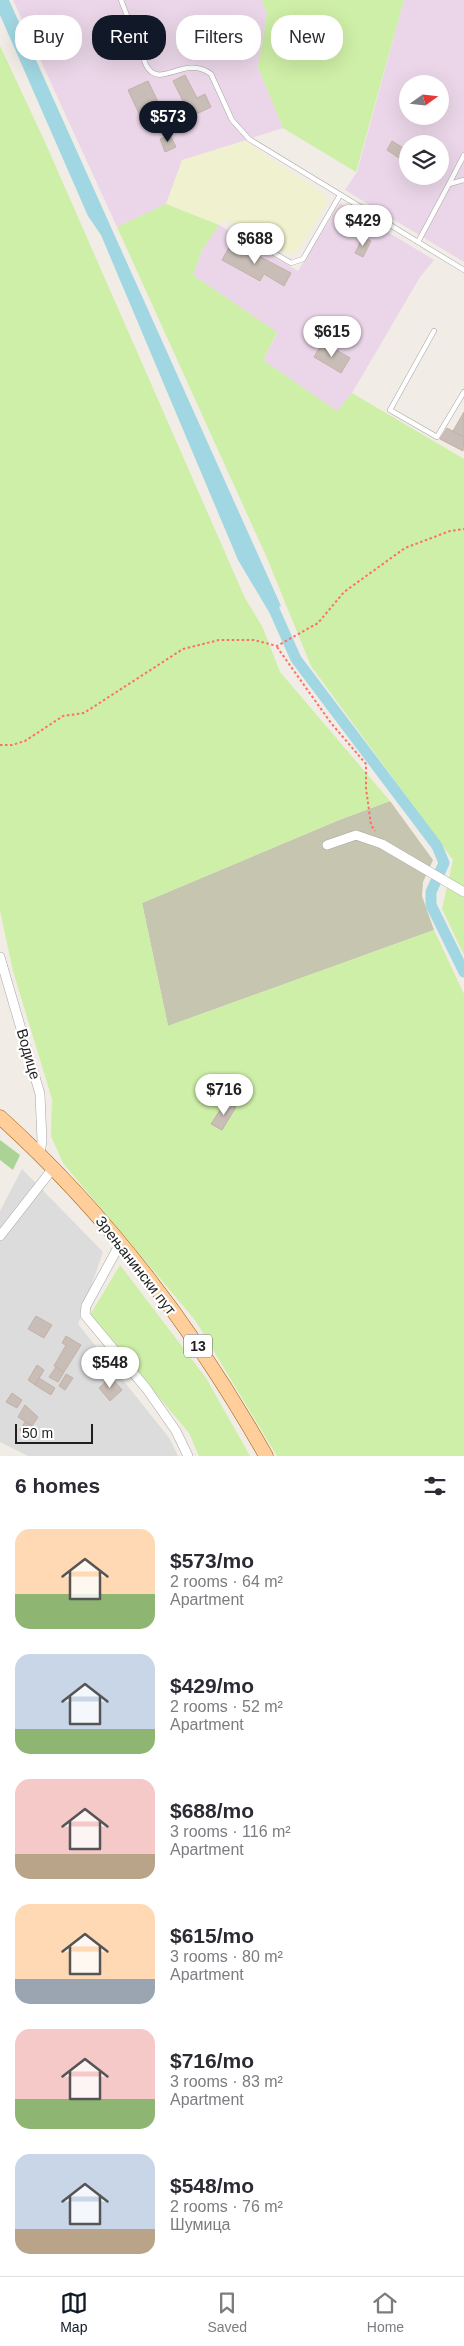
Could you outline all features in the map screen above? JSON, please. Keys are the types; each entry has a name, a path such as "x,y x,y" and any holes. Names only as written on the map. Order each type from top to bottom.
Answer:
{"main road":[{"name":"Зрењанински пут","path":"0,1117 54,1167 121,1242 209,1362 266,1456"}],"street":[{"path":"327,845 356,835 382,844 464,892"},
{"name":"Водице","path":"0,957 40,1094 42,1141 40,1153"},
{"path":"0,1236 54,1167"},
{"path":"121,1242 86,1306 85,1315 146,1388 176,1431 188,1456"}],"lane":[{"path":"121,0 150,71 161,75 191,67 206,70 211,74 228,113 242,133 464,270"},
{"path":"449,184 464,155"},
{"path":"449,184 464,180"},
{"path":"418,242 448,185"},
{"path":"234,230 291,263 296,262 303,259 340,195"},
{"path":"434,331 390,410 436,437 464,392"}],"path":[{"path":"277,646 318,623 344,592 405,548 450,530 464,529"},
{"path":"0,745 12,745 25,741 62,716 84,713 183,649 219,640 254,640 277,646 331,723 366,764 366,788 371,825 382,844"}],"shaded area":[{"path":"13,0 262,0 267,14 261,49 261,15 176,15 176,60 259,60 258,67 283,128 183,160 166,204 117,227 40,60 82,60 82,15 20,15"},
{"path":"404,0 464,0 464,262 345,190 357,172"},
{"path":"244,141 324,194 327,203 299,250 288,255 228,220 219,225 166,204 182,160"},
{"path":"340,203 434,260 420,277 352,393 337,412 263,360 277,333 193,275 202,250 219,225 298,271"},
{"path":"390,801 433,860 423,882 422,896 434,930 168,1026 142,903 339,820"},
{"path":"22,1169 103,1252 78,1324 170,1439 178,1456 28,1456 0,1442 0,1211"}],"green space":[{"path":"262,0 404,0 356,172 283,128 258,67 259,60 261,60 267,14"},
{"path":"0,46 45,142 245,598 263,628 280,672 390,801 339,820 142,903 168,1026 434,930 464,994 464,1456 277,1456 195,1320 63,1163 51,1136 52,1099 13,971 0,911"},
{"path":"166,204 219,225 202,250 193,275 277,332 263,360 337,411 352,393 464,459 464,955 442,909 453,860 311,666 267,558 117,227"},
{"path":"0,1140 20,1155 13,1170 0,1160"},
{"path":"120,1265 206,1378 250,1456 199,1456 189,1433 90,1315"}],"water":[{"path":"0,0 9,0 16,15 15,49 0,15"},
{"path":"20,60 36,60 281,606 269,612 238,560 101,235 88,216"}],"building":[{"path":"185,75 197,98 205,94 211,107 165,129 159,118 185,105 173,81"},
{"path":"148,81 162,110 142,120 128,90"},
{"path":"170,135 176,147 165,152 160,139"},
{"path":"392,141 399,145 399,158 387,150"},
{"path":"363,237 371,241 363,257 355,253"},
{"path":"232,242 291,273 284,286 264,274 260,281 222,260"},
{"path":"323,342 350,358 341,373 314,357"},
{"path":"464,412 464,437 453,431"},
{"path":"447,428 464,437 463,451 440,439"},
{"path":"226,1101 236,1107 222,1130 211,1124"},
{"path":"36,1316 52,1325 44,1338 28,1329"},
{"path":"66,1336 81,1345 64,1372 54,1366 66,1345 62,1343"},
{"path":"94,1357 102,1362 95,1375 86,1370"},
{"path":"37,1365 44,1370 35,1385 28,1380"},
{"path":"56,1367 64,1372 58,1382 49,1377"},
{"path":"66,1374 73,1378 65,1390 59,1386"},
{"path":"111,1377 122,1390 110,1401 99,1388"},
{"path":"39,1378 55,1388 51,1395 35,1385"},
{"path":"12,1393 22,1400 17,1408 6,1402"},
{"path":"25,1405 38,1417 32,1426 18,1417"},
{"path":"25,1422 32,1426 28,1434 20,1430"}],"waterway":[{"path":"268,596 296,659 437,846 444,863 431,892 431,905 464,972"}]}
